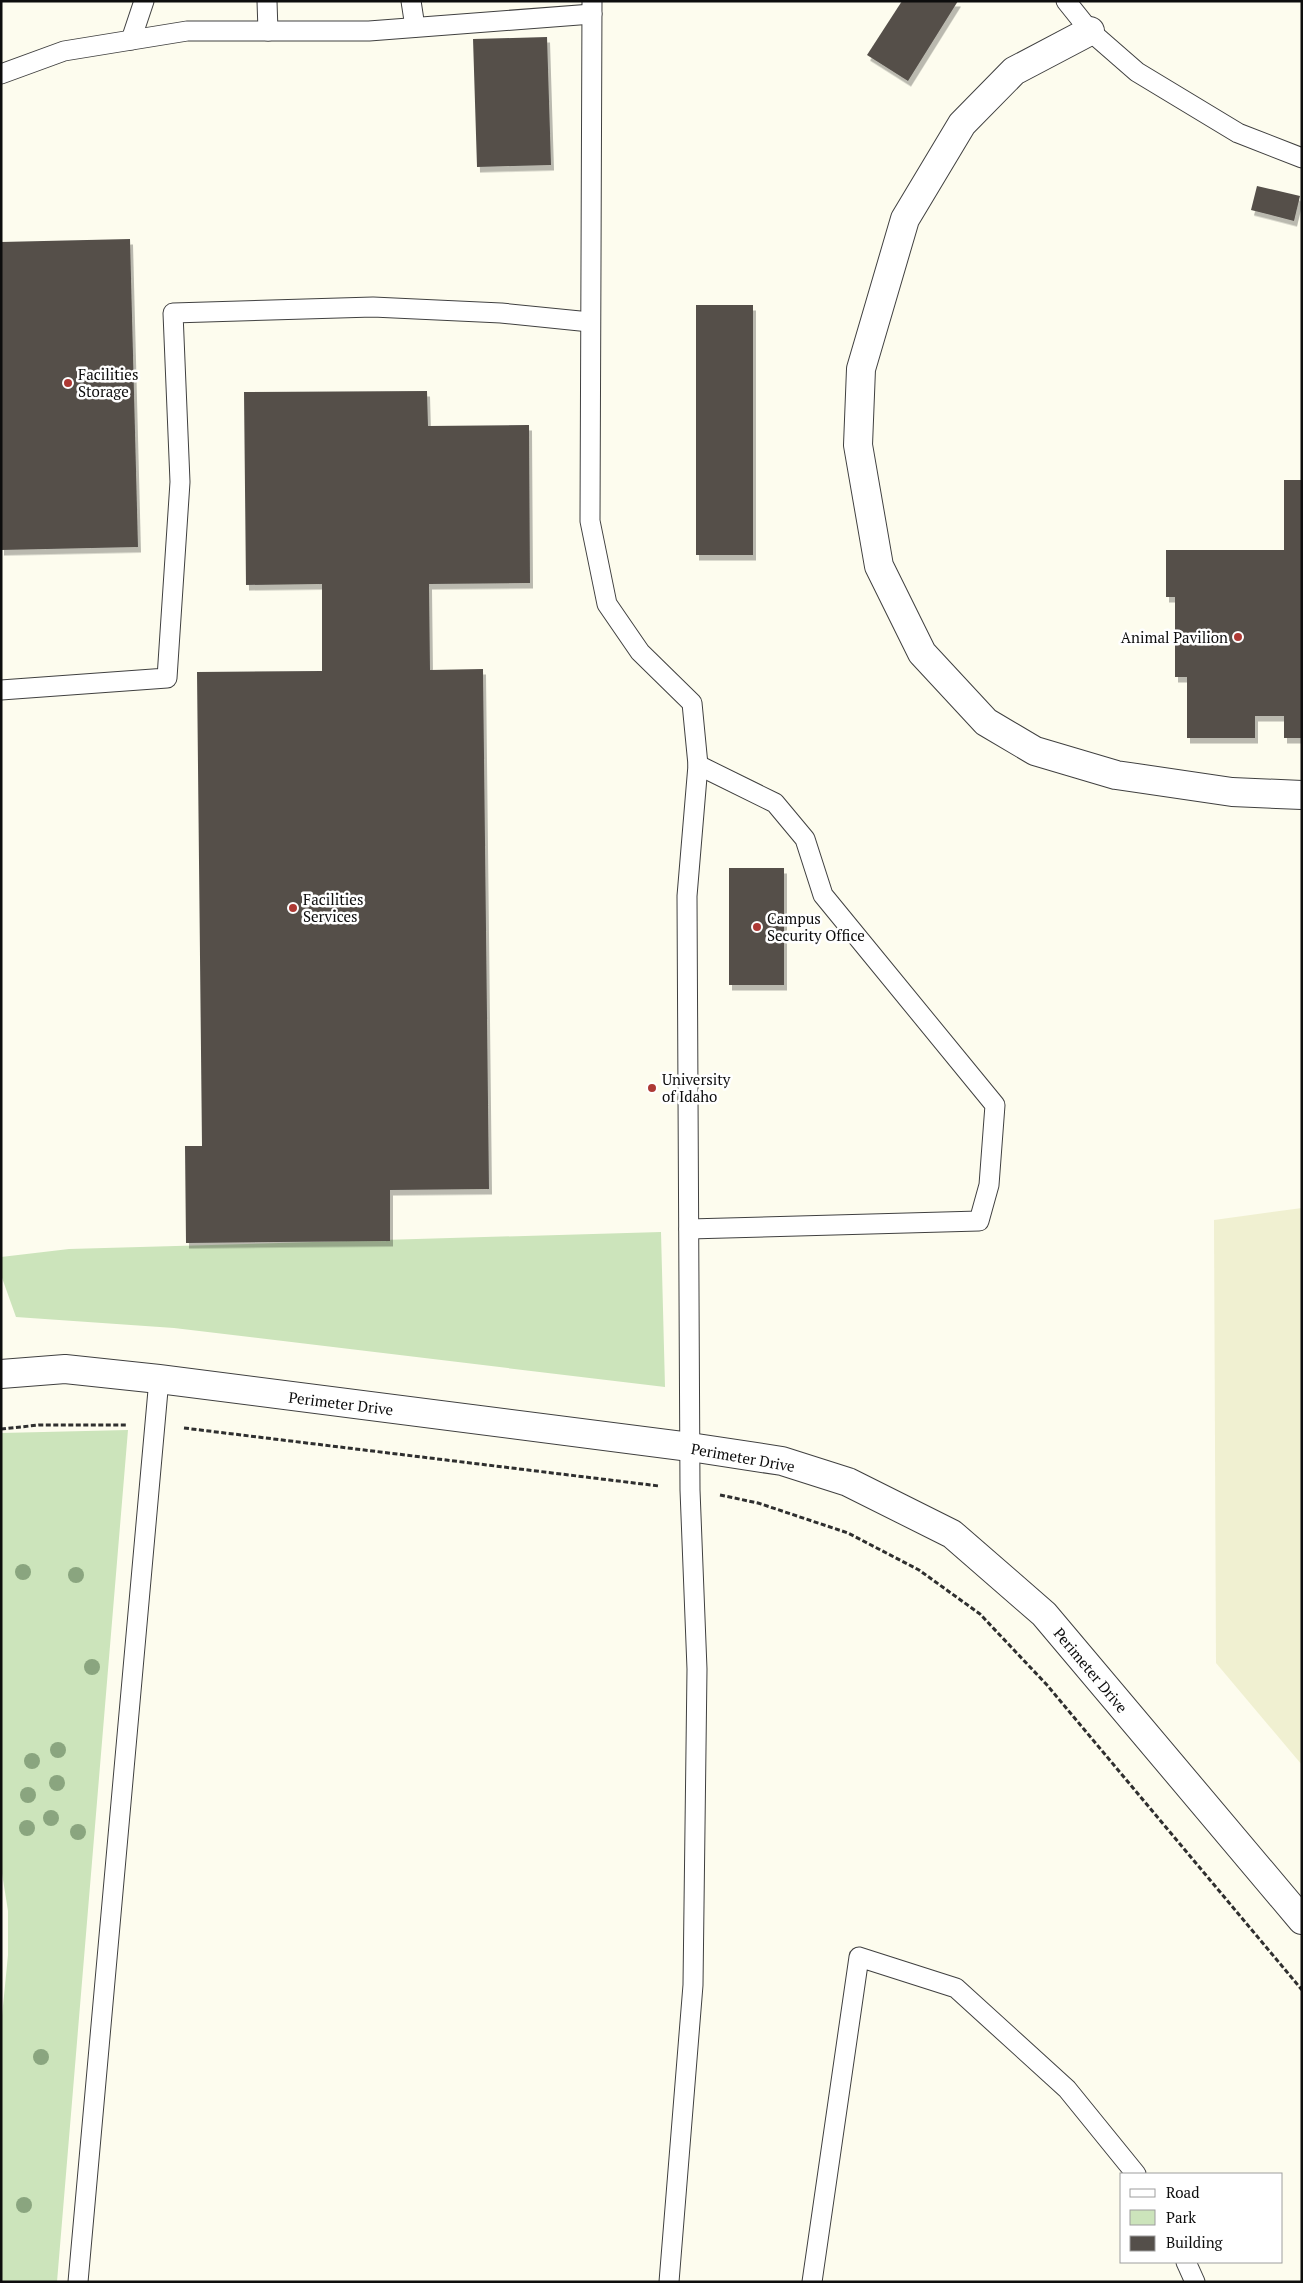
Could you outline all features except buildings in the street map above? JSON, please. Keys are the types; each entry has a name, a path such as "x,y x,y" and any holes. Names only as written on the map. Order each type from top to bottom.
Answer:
{"street":[{"path":"1090,32 1014,71 962,124 905,219 862,370 858,445 879,566 922,653 986,722 1035,751 1116,775 1232,792 1302,795"},
{"name":"Perimeter Drive","path":"1,1374 65,1369 159,1379 690,1447 782,1461 848,1482 952,1534 1044,1614 1302,1920"}],"lane":[{"path":"131,40 144,1"},
{"path":"267,1 268,31"},
{"path":"411,1 415,27"},
{"path":"1066,1 1090,32 1136,72 1238,133 1302,158"},
{"path":"1,74 64,50 186,31 369,31 592,8 590,521 607,604 640,652 692,703 698,765 687,896 691,1538 697,1669 693,1985 669,2282"},
{"path":"1,690 167,678 180,482 173,313 373,307 500,313 590,322"},
{"path":"689,1229 979,1221 989,1185 995,1105 822,895 805,838 775,803 698,765"},
{"path":"78,2282 159,1379"},
{"path":"812,2282 860,1957 956,1988 1067,2089 1135,2173"},
{"path":"1186,2263 1195,2282"}],"green space":[{"path":"1302,1208 1302,1765 1216,1663 1214,1220"},
{"path":"661,1232 665,1387 174,1328 16,1317 1,1275 1,1257 69,1249"},
{"path":"128,1430 57,2282 1,2282 1,2026 8,1955 8,1911 1,1867 1,1433"}],"place":[{"name":"Facilities Storage","path":"68,383"},
{"name":"Animal Pavilion","path":"1238,637"},
{"name":"Facilities Services","path":"293,908"},
{"name":"Campus Security Office","path":"757,927"},
{"name":"University of Idaho","path":"652,1088"}]}
